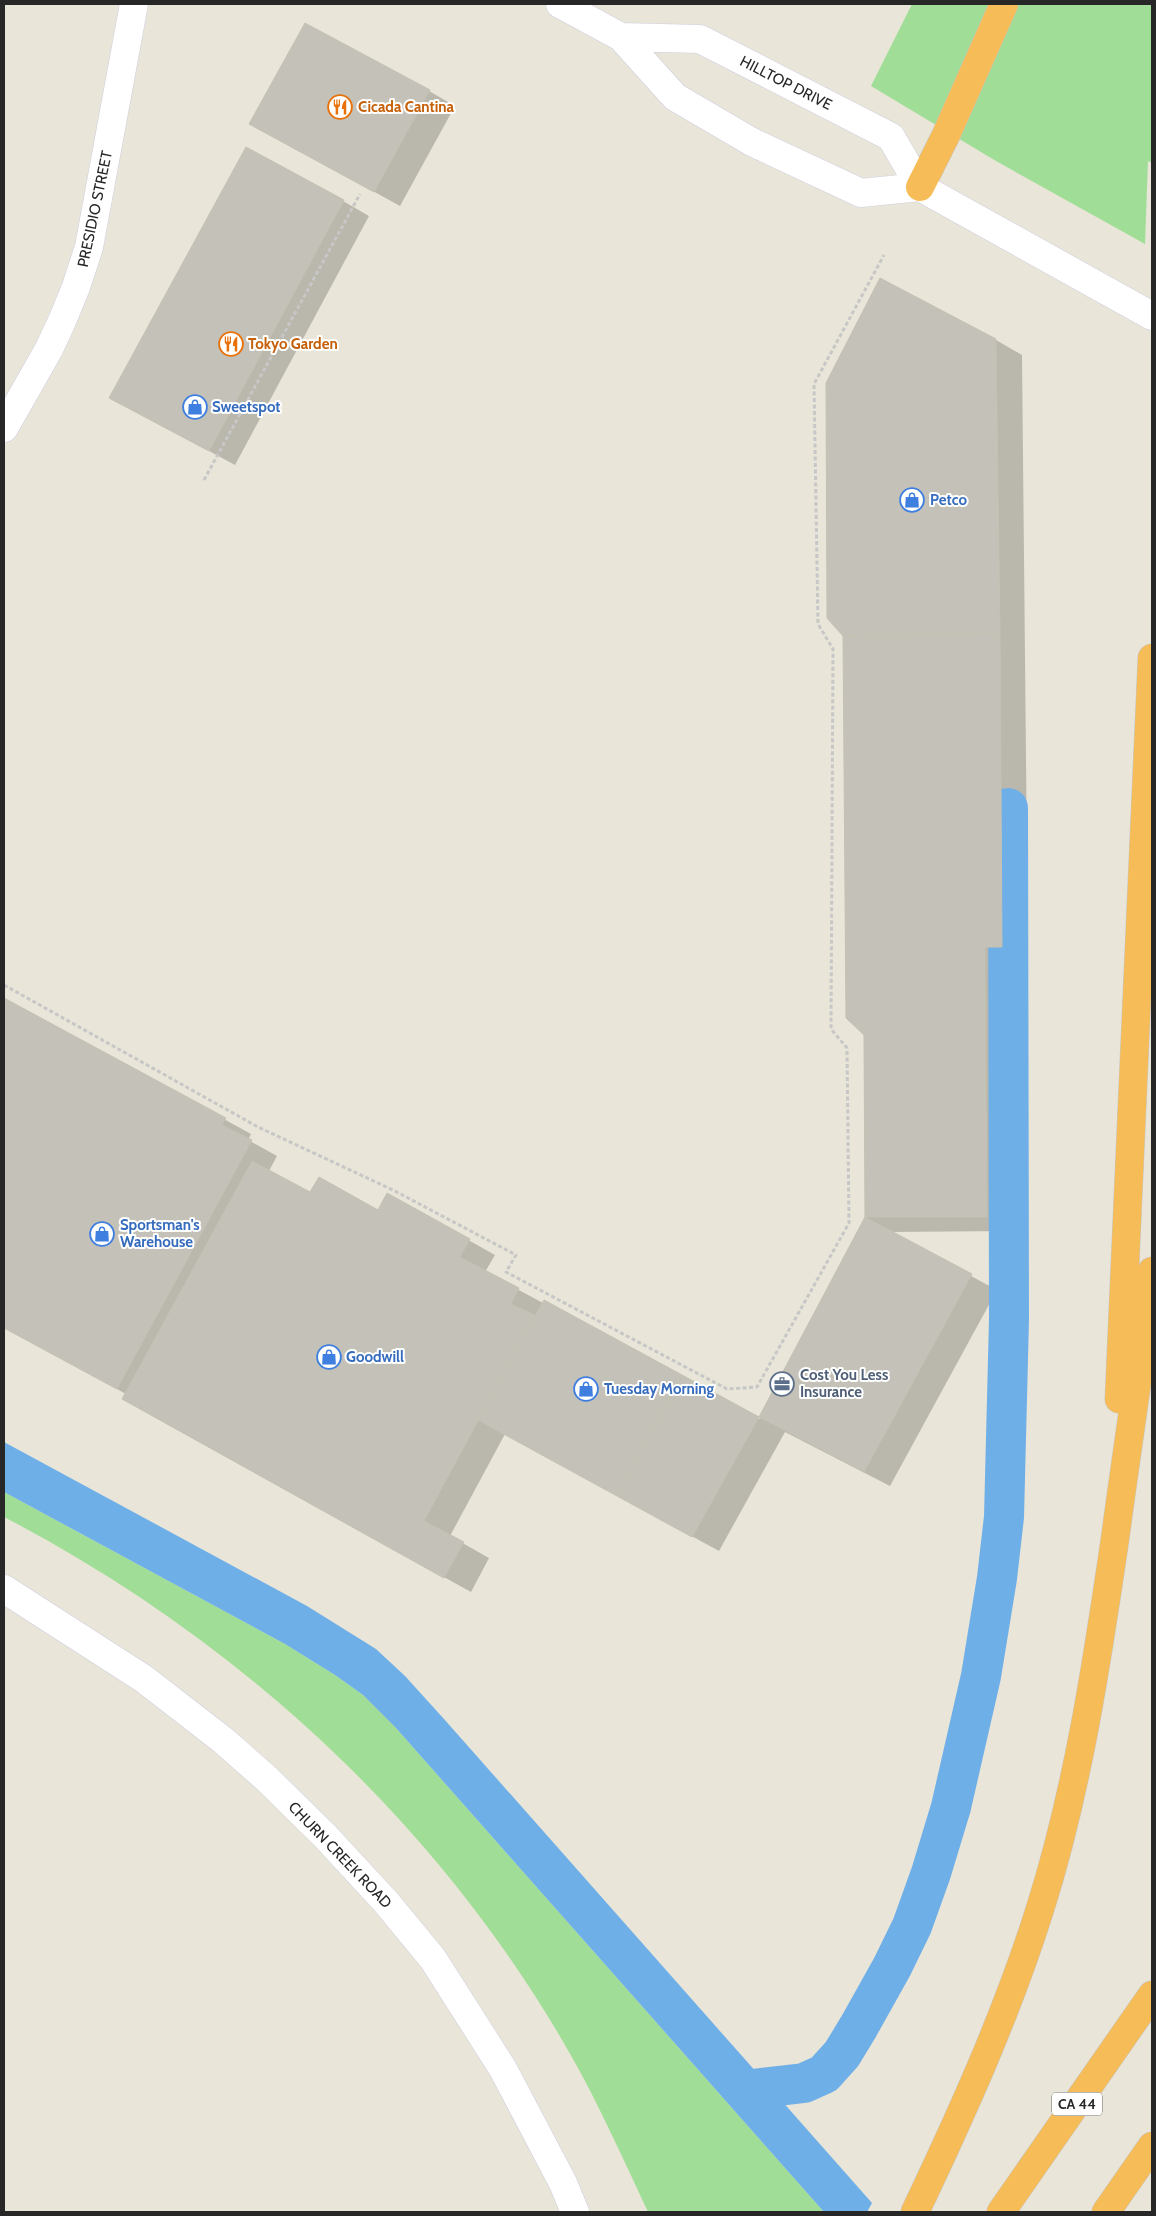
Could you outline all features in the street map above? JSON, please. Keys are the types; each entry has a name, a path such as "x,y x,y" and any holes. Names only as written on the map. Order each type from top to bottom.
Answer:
{"highway":[{"path":"920,187 946,135 1004,4"},
{"path":"1113,1552 1152,658"},
{"path":"915,2212 973,2089 1008,2002 1041,1907 1064,1818 1087,1715 1113,1552 1152,1271"},
{"name":"CA 44","path":"1001,2212 1152,1995"},
{"path":"1106,2212 1152,2146"}],"main road":[{"name":"PRESIDIO STREET","path":"4,428 49,349 76,287 90,247 134,4"},
{"name":"HILLTOP DRIVE","path":"560,4 621,37 676,97 752,142 861,193 920,187 891,137 788,83 700,39 621,37"},
{"path":"920,187 1152,316"},
{"name":"CHURN CREEK ROAD","path":"4,1589 144,1679 224,1741 267,1779 386,1902 433,1959 503,2069 563,2183 575,2212"}],"path":[{"path":"204,480 360,194"},
{"path":"4,985 258,1127 393,1190 516,1255 506,1272 727,1389 757,1387 849,1224 847,1048 831,1029 832,649 818,624 814,384 884,255"}],"green space":[{"path":"912,4 1152,4 1152,163 1148,161 1145,244 996,161 871,86"},
{"path":"4,1492 285,1644 363,1695 396,1728 824,2212 648,2212 612,2135 573,2059 521,1974 462,1893 398,1818 328,1747 253,1681 174,1621 91,1566 4,1517"}],"water":[{"path":"4,1442 307,1606 376,1649 405,1676 444,1719 872,2203 867,2212 824,2212 396,1728 363,1695 285,1644 4,1492"}],"building":[{"name":"Cicada Cantina","path":"305,23 430,90 374,192 249,124"},
{"path":"246,147 344,200 209,451 109,398"},
{"name":"Petco","path":"880,278 996,339 1000,632 843,636 827,618 826,383"},
{"path":"1000,632 1002,947 985,947 987,1217 865,1217 864,1035 846,1018 843,636"},
{"name":"Sportsman's Warehouse","path":"4,998 226,1118 222,1125 252,1140 117,1389 4,1328"},
{"name":"Goodwill","path":"252,1161 310,1192 319,1177 378,1210 387,1193 470,1239 460,1257 519,1288 511,1304 535,1315 424,1521 464,1542 444,1578 122,1399"},
{"path":"865,1217 972,1274 864,1472 759,1417"},
{"path":"544,1300 682,1375 617,1496 478,1420"},
{"path":"682,1375 759,1417 692,1537 617,1496"}],"waterway":[{"path":"744,2090 804,2083 824,2074 842,2054 859,2026 892,1967 912,1926 931,1873 951,1807 981,1676 997,1578 1004,1517 1009,1319 1008,808"}],"place":[{"name":"Cicada Cantina","path":"340,107"},
{"name":"Tokyo Garden","path":"231,344"},
{"name":"Sweetspot","path":"195,407"},
{"name":"Petco","path":"912,500"},
{"name":"Sportsman's Warehouse","path":"102,1234"},
{"name":"Goodwill","path":"329,1357"},
{"name":"Cost You Less Insurance","path":"782,1384"},
{"name":"Tuesday Morning","path":"586,1389"}]}
